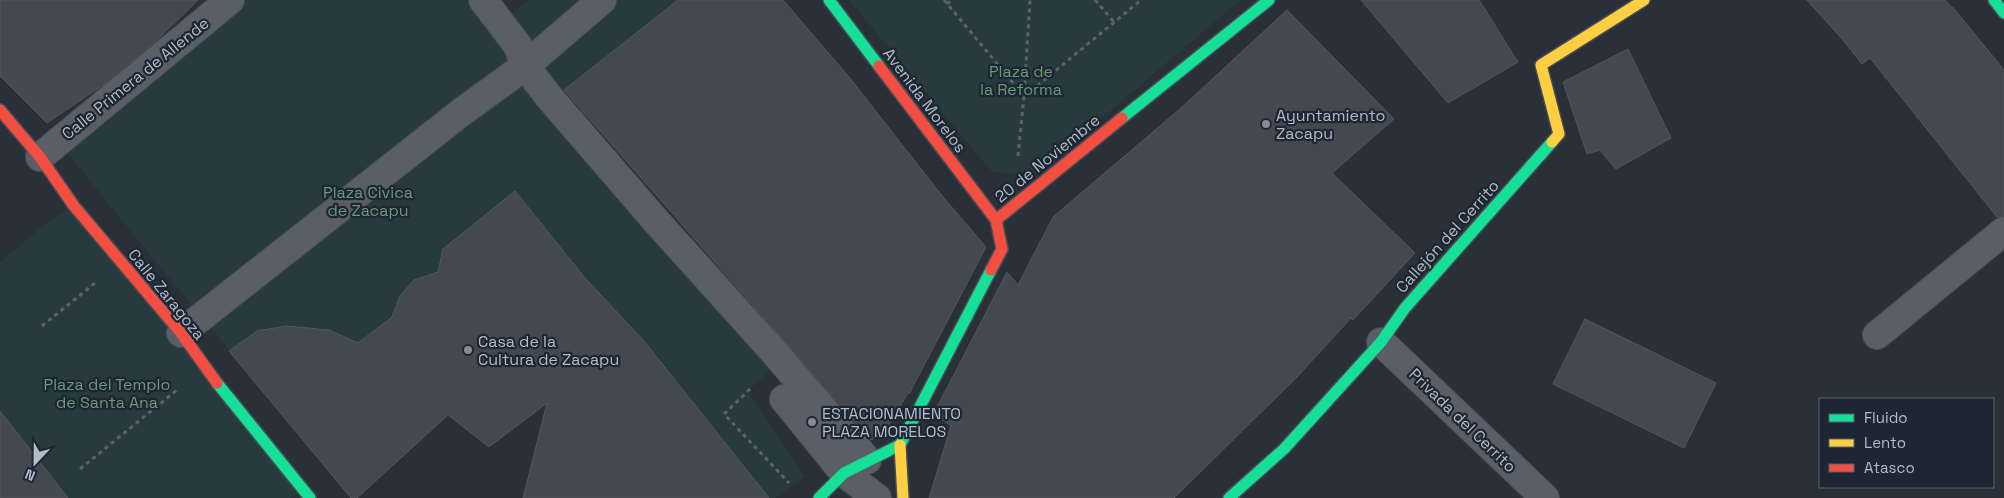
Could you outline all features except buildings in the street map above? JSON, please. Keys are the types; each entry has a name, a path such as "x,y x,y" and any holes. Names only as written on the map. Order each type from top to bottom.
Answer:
{"street":[{"name":"Calle Primera de Allende","path":"40,157 230,0"},
{"path":"483,0 518,46 526,66 549,97 618,178 774,352 877,498"},
{"path":"181,333 451,120 526,66 602,0"},
{"name":"Avenida Morelos","path":"829,0 996,220"},
{"name":"20 de Noviembre","path":"900,445 1002,249 996,220 1269,0"},
{"name":"Callejón del Cerrito","path":"1228,498 1284,449 1381,342 1405,308 1558,134 1541,65 1644,0"},
{"path":"1994,0 2004,12"},
{"name":"Calle Zaragoza","path":"0,110 40,157 74,206 181,333 204,367 301,495"},
{"path":"1878,335 2004,232"},
{"name":"Privada del Cerrito","path":"1381,342 1545,498"},
{"path":"784,399 855,466"},
{"path":"819,498 855,466 900,445 903,498"}],"path":[{"path":"944,0 1024,96"},
{"path":"947,4 952,0"},
{"path":"1017,165 1024,96 1030,0"},
{"path":"1094,0 1114,22"},
{"path":"1024,96 1141,0"},
{"path":"42,326 121,263"},
{"path":"80,469 204,367"}],"green space":[{"name":"Plaza Civica de Zacapu","path":"230,0 493,0 507,18 528,0 678,0 555,97 780,361 747,392 805,477 774,498 769,498 644,341 585,279 346,491 58,141"},
{"name":"Plaza de la Reforma","path":"849,0 1240,0 1034,176 992,172"},
{"name":"Plaza del Templo de Santa Ana","path":"74,206 302,489 291,498 68,498 0,411 0,262 49,221"}],"traffic: fast":[{"path":"829,0 879,66"},
{"path":"1122,118 1269,0"},
{"path":"1994,0 2004,13"},
{"path":"1229,498 1284,449 1381,342 1405,308 1552,142"},
{"path":"819,498 844,473 900,445 991,270"},
{"path":"217,383 310,498"}],"traffic: slow":[{"path":"1552,142 1559,134 1541,65 1644,0"},
{"path":"900,445 903,498"}],"traffic: jam":[{"path":"879,66 996,220 1002,249 991,270"},
{"path":"0,110 40,157 74,206 181,333 217,383"},
{"path":"996,220 1122,118"}],"place":[{"name":"Ayuntamiento Zacapu","path":"1266,124"},
{"name":"Casa de la Cultura de Zacapu","path":"468,350"},
{"name":"ESTACIONAMIENTO PLAZA MORELOS","path":"812,422"}]}
